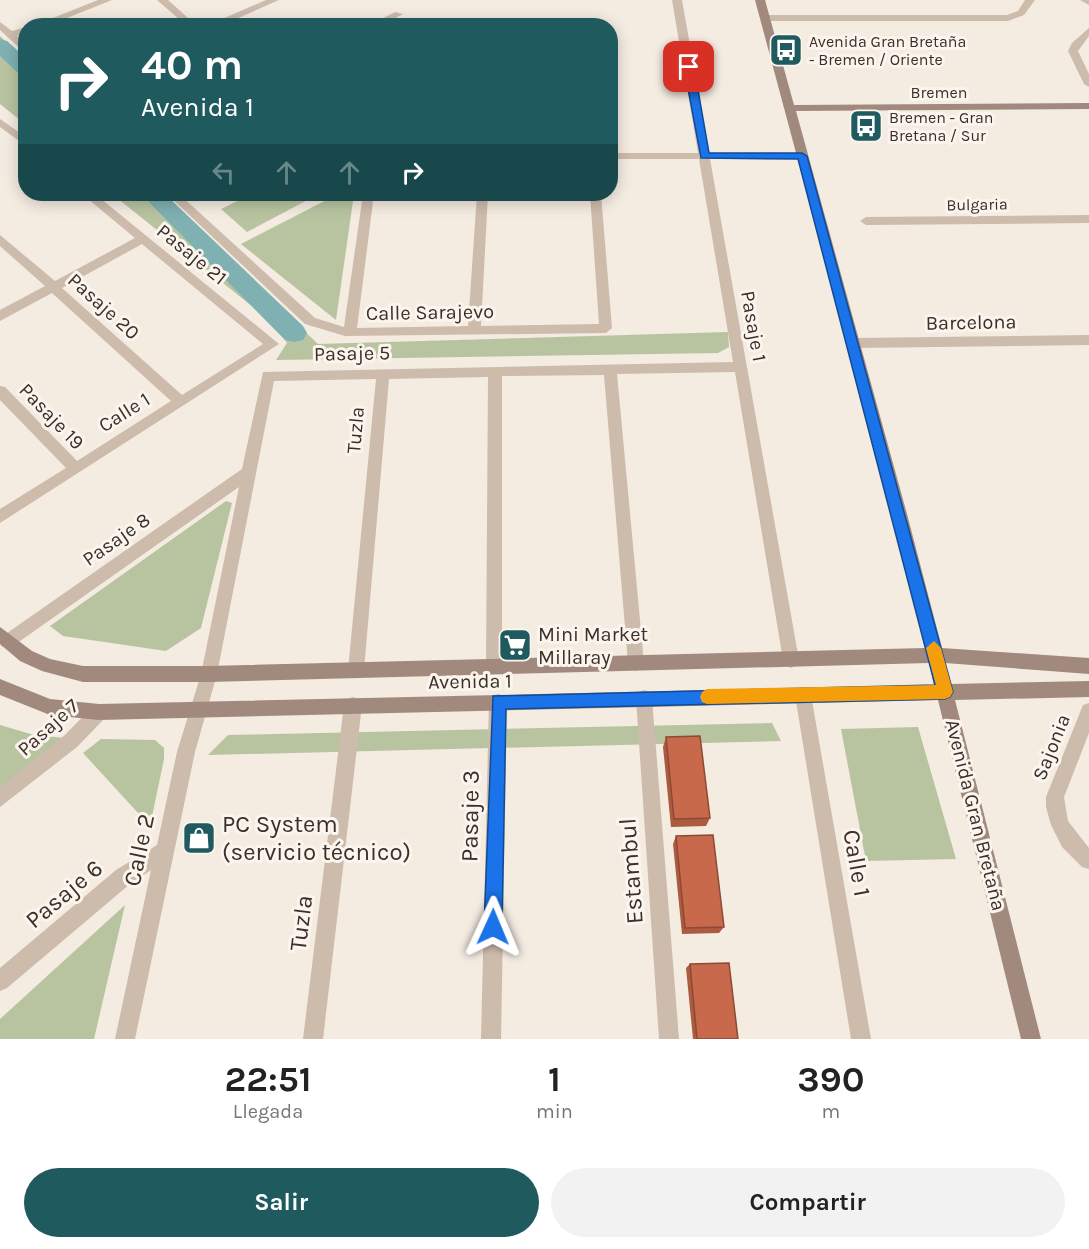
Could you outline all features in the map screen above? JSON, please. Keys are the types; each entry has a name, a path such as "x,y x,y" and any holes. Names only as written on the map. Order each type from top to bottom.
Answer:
{"street":[{"path":"59,18 107,0"},
{"path":"162,0 183,18"},
{"path":"229,18 273,0"},
{"name":"Pasaje 1","path":"678,0 791,660"},
{"name":"Avenida Gran Bretaña","path":"760,0 936,655 1031,1039"},
{"path":"765,18 1008,18 1021,14 1030,0"},
{"path":"389,18 398,14"},
{"path":"0,24 18,42"},
{"path":"1089,32 1075,45 1073,51 1089,84"},
{"path":"11,35 18,33"},
{"name":"Bremen","path":"789,108 1089,106"},
{"path":"0,122 18,137"},
{"path":"618,156 802,156"},
{"name":"Pasaje 21","path":"97,201 272,344"},
{"name":"Calle Sarajevo","path":"179,201 292,307 310,321 350,333 606,328 597,201"},
{"path":"350,333 368,201"},
{"path":"474,331 482,201"},
{"name":"Bulgaria","path":"866,221 1089,219"},
{"name":"Pasaje 20","path":"0,239 181,402"},
{"path":"0,316 143,239"},
{"name":"Barcelona","path":"854,343 1089,340"},
{"name":"Calle 1","path":"0,518 272,344"},
{"path":"209,674 268,375 245,361"},
{"name":"Pasaje 5","path":"268,375 741,367"},
{"path":"610,369 636,663"},
{"path":"494,667 495,372"},
{"name":"Tuzla","path":"356,670 383,374"},
{"name":"Pasaje 19","path":"0,391 76,469"},
{"name":"Pasaje 8","path":"4,638 249,472"},
{"name":"Avenida 1","path":"4,638 26,656 48,666 84,674 209,674 936,655 1011,658 1089,666"},
{"name":"Calle 2","path":"125,1039 186,752 209,674"},
{"name":"Avenida 1","path":"0,687 50,707 99,712 1089,689"},
{"name":"Calle 1","path":"803,695 861,1039"},
{"name":"Estambul","path":"644,698 669,1039"},
{"name":"Pasaje 3","path":"491,1039 498,702"},
{"name":"Tuzla","path":"313,1039 353,705"},
{"name":"Sajonia","path":"1089,711 1059,787 1054,808 1065,836 1089,860"},
{"name":"Pasaje 7","path":"0,798 71,741 99,712"},
{"name":"Pasaje 6","path":"0,981 123,877 165,851"}],"green space":[{"path":"0,36 18,53 18,118 0,104"},
{"path":"121,201 169,201 318,344 728,332 729,347 718,353 276,360 287,343 273,323"},
{"path":"238,201 306,201 247,232 221,209"},
{"path":"324,201 353,201 336,320 241,244"},
{"path":"226,501 232,503 201,628 166,651 63,636 50,626"},
{"path":"772,723 781,741 208,755 228,735"},
{"path":"0,725 34,735 65,738 0,788"},
{"path":"918,727 956,859 866,861 841,729"},
{"path":"101,739 155,740 164,748 164,759 150,826 83,753"},
{"path":"125,905 94,1039 0,1039 0,1019"}],"building":[{"path":"700,736 710,818 674,819 666,737"},
{"path":"713,835 724,927 685,928 676,836"},
{"path":"729,963 738,1039 697,1039 690,964"}],"waterway":[{"path":"0,45 18,62"},
{"path":"159,201 294,333"}],"slow traffic":[{"path":"707,697 945,692 934,648"}],"place":[{"name":"Avenida Gran Bretaña - Bremen / Oriente","path":"786,50"},
{"name":"Bremen - Gran Bretana / Sur","path":"866,126"},
{"name":"Mini Market Millaray","path":"515,645"},
{"name":"PC System (servicio técnico)","path":"199,838"}],"route":[{"path":"493,927 498,702 945,692 900,514 802,156 704,156 689,67"}]}
